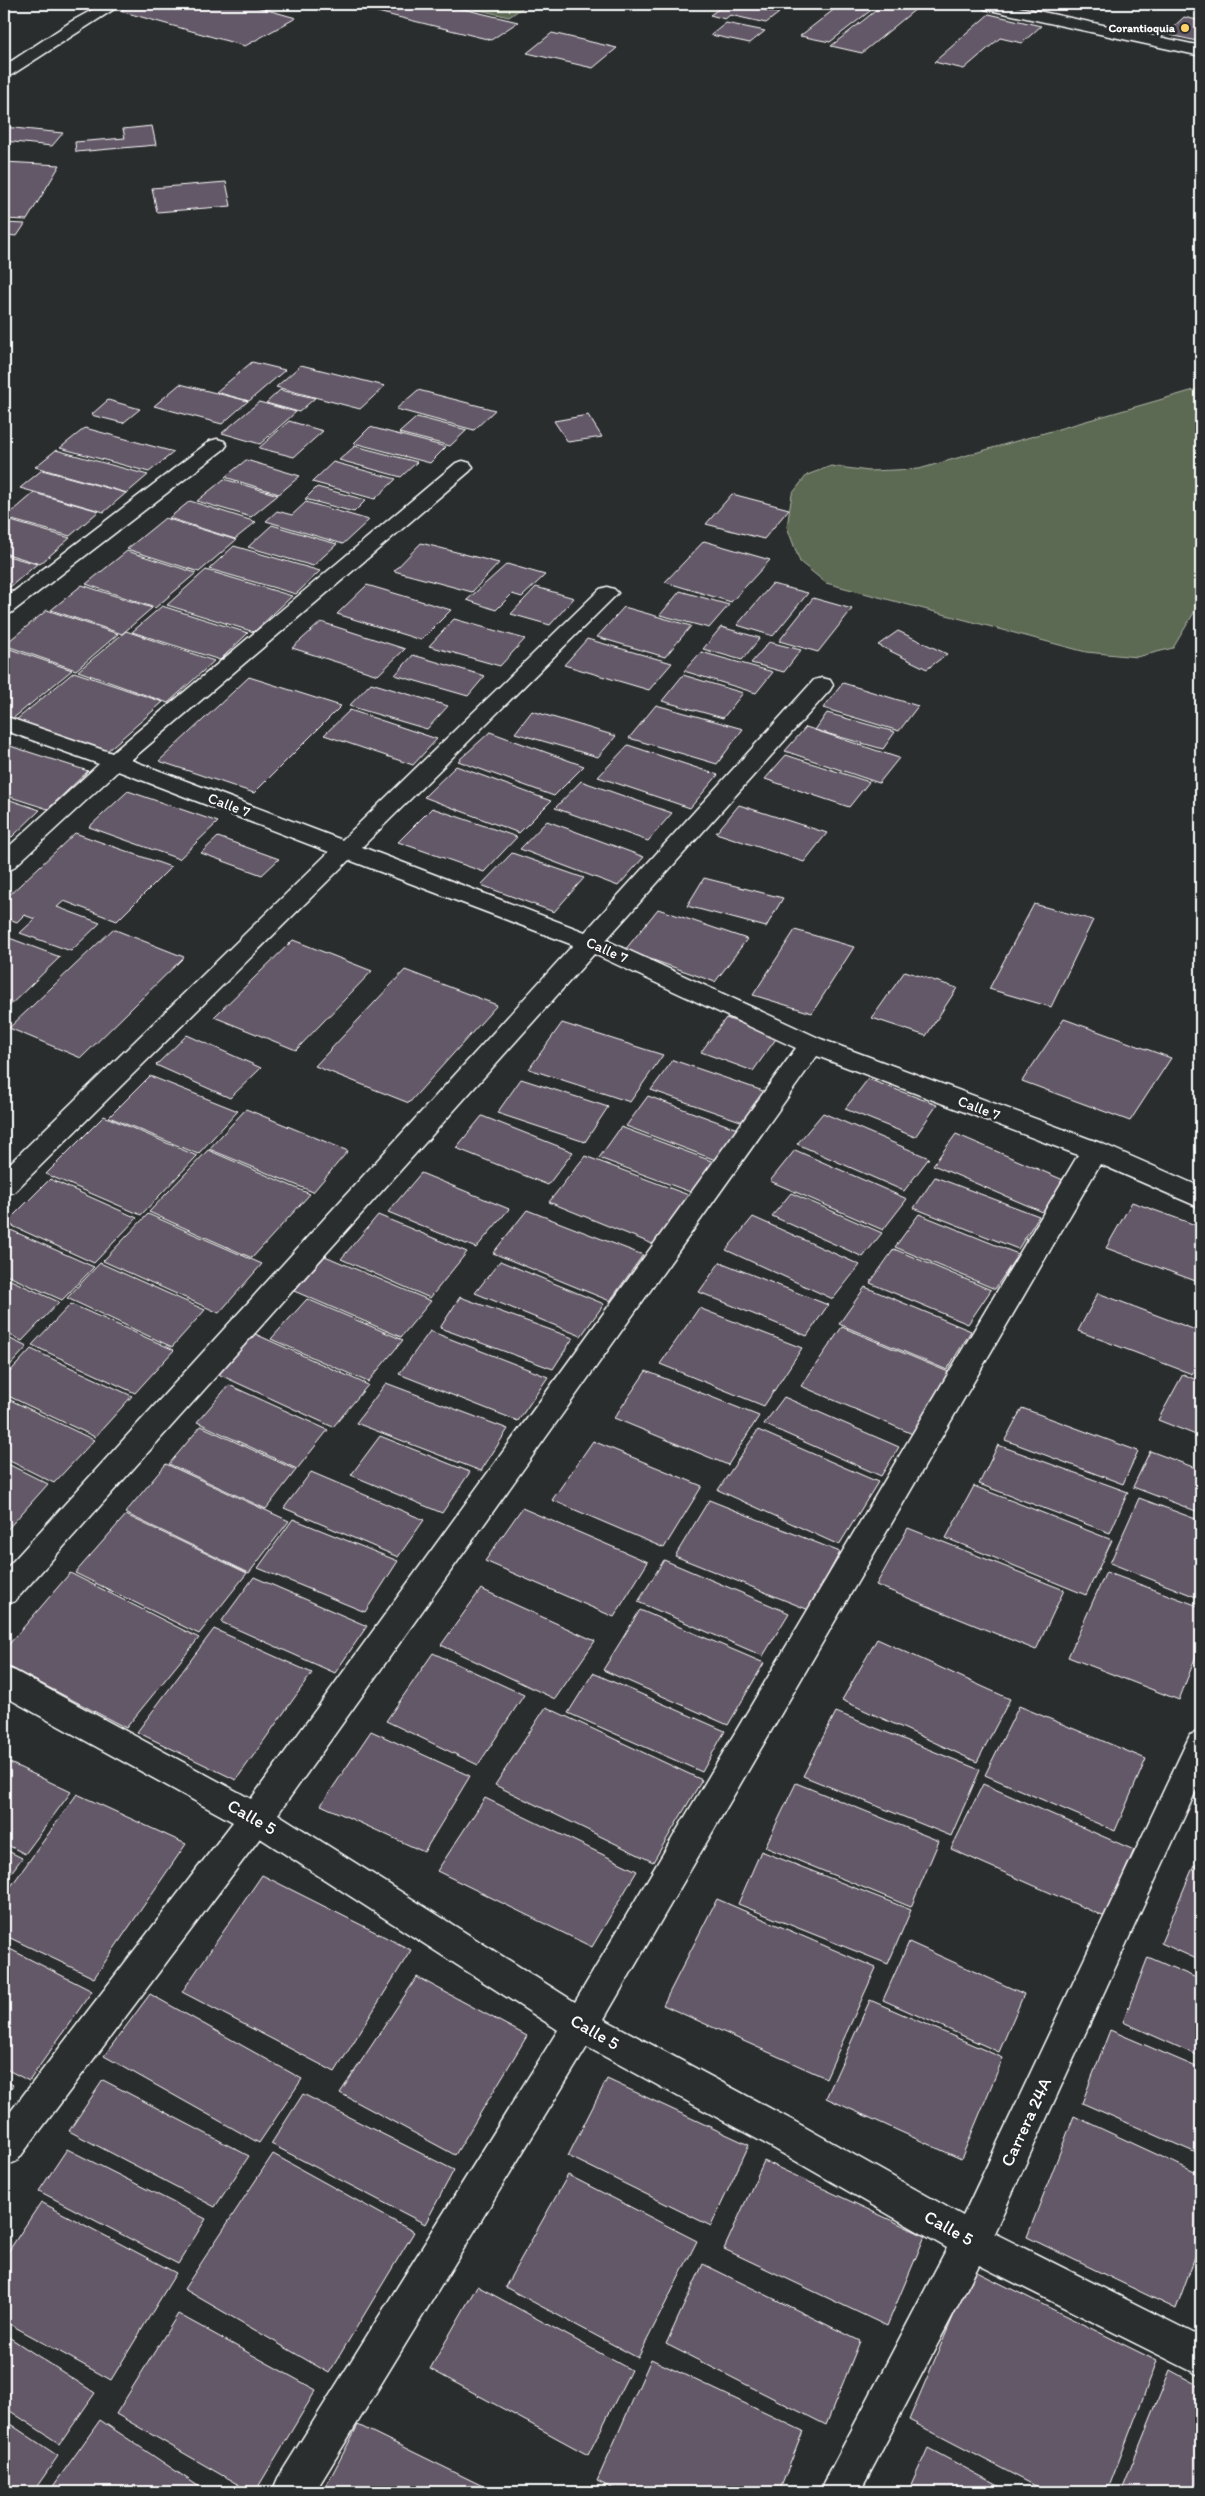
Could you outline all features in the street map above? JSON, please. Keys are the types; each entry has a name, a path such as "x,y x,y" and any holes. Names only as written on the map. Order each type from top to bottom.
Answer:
{"street":[{"path":"4,73 77,24 114,4"},
{"path":"985,4 1201,51"},
{"path":"4,609 217,445"},
{"path":"4,864 115,762 463,467"},
{"path":"4,1185 607,593"},
{"path":"4,1592 591,943 822,684"},
{"name":"Calle 7","path":"4,723 115,762 591,943 812,1045 1094,1151 1201,1198"},
{"path":"4,2149 256,1818 812,1045"},
{"path":"292,2492 581,2025 1094,1151"},
{"name":"Calle 5","path":"4,1680 256,1818 581,2025 779,2132 971,2241 1201,2357"},
{"name":"Carrera 24A","path":"839,2492 971,2241 1201,1745"}],"green space":[{"path":"454,4 528,4 509,17"},
{"path":"1201,388 1201,601 1173,648 1137,657 1086,652 826,583 800,562 787,527 792,494 807,475 831,466 869,471 919,469"}],"building":[{"path":"133,4 246,4 296,18 245,46 120,11"},
{"path":"442,4 518,22 491,40 349,5"},
{"path":"726,4 737,4 779,13 766,23 730,15 725,19 710,15"},
{"path":"762,4 801,4 793,10"},
{"path":"841,4 879,4 830,42 800,36"},
{"path":"884,4 922,4 862,53 831,46"},
{"path":"1185,4 1201,4 1201,10 1182,6"},
{"path":"989,14 1041,26 1022,43 1000,38 964,69 934,62"},
{"path":"1184,17 1201,21 1201,42 1166,34"},
{"path":"726,23 765,31 750,43 711,35"},
{"path":"552,33 617,48 593,68 527,53"},
{"path":"152,126 156,145 76,152 75,142 125,138 123,129"},
{"path":"4,127 63,133 52,146 4,141"},
{"path":"4,162 60,165 27,220 4,219"},
{"path":"226,182 231,206 157,212 152,188"},
{"path":"4,223 25,224 17,236 4,235"},
{"path":"252,362 285,370 249,401 216,392"},
{"path":"301,365 385,386 360,409 276,387"},
{"path":"180,384 248,401 222,424 154,406"},
{"path":"280,390 315,398 299,412 266,403"},
{"path":"418,390 495,410 474,430 396,409"},
{"path":"108,400 140,409 123,423 91,415"},
{"path":"259,402 296,412 260,444 222,433"},
{"path":"588,415 602,437 568,442 554,421"},
{"path":"417,417 467,430 450,446 399,433"},
{"path":"289,421 323,431 294,457 259,448"},
{"path":"370,427 446,447 430,463 354,443"},
{"path":"85,428 174,452 149,472 60,448"},
{"path":"355,446 417,462 401,477 339,460"},
{"path":"56,450 148,475 127,493 35,467"},
{"path":"246,460 300,476 279,494 225,477"},
{"path":"333,462 396,479 375,499 312,482"},
{"path":"42,470 126,493 104,512 20,488"},
{"path":"224,479 278,495 251,517 197,501"},
{"path":"317,487 366,500 354,512 305,499"},
{"path":"34,493 99,511 70,536 5,518"},
{"path":"732,494 789,509 764,539 706,524"},
{"path":"190,501 256,522 235,539 169,518"},
{"path":"306,502 369,520 343,544 266,521 277,511 292,515"},
{"path":"165,518 236,540 199,572 127,549"},
{"path":"4,519 70,538 40,564 4,553"},
{"path":"272,525 337,544 313,566 248,547"},
{"path":"704,541 770,560 731,602 665,582"},
{"path":"421,543 499,563 472,592 394,571"},
{"path":"234,546 320,571 296,594 209,569"},
{"path":"127,551 196,573 155,608 86,584"},
{"path":"4,555 37,564 10,587 4,585"},
{"path":"507,564 545,575 522,597 512,594 496,610 467,600"},
{"path":"206,570 292,596 254,632 167,605"},
{"path":"772,584 808,593 773,636 737,625"},
{"path":"82,585 152,608 122,634 51,610"},
{"path":"367,585 451,610 421,640 337,614"},
{"path":"4,587 14,591 4,599"},
{"path":"536,587 574,598 550,625 511,614"},
{"path":"680,591 729,605 709,628 660,615"},
{"path":"813,598 852,609 818,652 779,641"},
{"path":"162,606 248,633 220,660 132,632"},
{"path":"624,607 691,626 665,657 597,637"},
{"path":"47,610 118,634 76,670 4,645"},
{"path":"454,619 525,639 500,666 429,646"},
{"path":"321,622 405,649 378,675 292,648"},
{"path":"721,627 760,638 742,660 703,649"},
{"path":"126,631 214,661 168,703 78,671"},
{"path":"898,631 947,654 927,669 878,645"},
{"path":"587,639 672,663 649,690 564,665"},
{"path":"769,642 801,650 784,672 751,663"},
{"path":"4,647 72,670 11,720 4,718"},
{"path":"701,652 773,672 756,693 684,671"},
{"path":"413,655 485,676 468,696 395,675"},
{"path":"74,672 163,702 106,752 16,720"},
{"path":"683,675 743,693 723,718 662,701"},
{"path":"249,677 341,706 254,793 159,761"},
{"path":"371,683 448,706 427,729 349,706"},
{"path":"843,683 918,706 899,731 823,708"},
{"path":"656,705 743,729 717,764 629,738"},
{"path":"350,710 437,739 413,765 324,735"},
{"path":"532,711 616,736 598,757 515,733"},
{"path":"827,713 895,732 883,749 815,730"},
{"path":"806,727 899,758 879,783 785,751"},
{"path":"490,732 584,766 554,796 458,761"},
{"path":"4,744 88,771 48,809 4,795"},
{"path":"628,745 718,775 690,808 598,777"},
{"path":"786,755 869,782 849,807 765,779"},
{"path":"456,766 551,801 519,833 424,797"},
{"path":"581,781 672,813 648,841 555,808"},
{"path":"128,791 218,822 179,859 89,827"},
{"path":"4,798 40,810 12,837 4,834"},
{"path":"739,805 827,833 804,862 716,833"},
{"path":"432,808 517,837 484,872 398,842"},
{"path":"547,821 644,857 618,886 520,849"},
{"path":"75,833 171,867 117,921 64,901 57,907 100,923 71,951 20,933 35,919 24,915 17,922 4,917 4,900"},
{"path":"218,837 279,859 262,875 201,853"},
{"path":"512,853 584,878 554,912 481,885"},
{"path":"704,878 783,898 766,927 687,906"},
{"path":"1034,904 1093,920 1051,1007 989,989"},
{"path":"658,909 747,939 715,982 625,950"},
{"path":"113,929 184,957 81,1058 9,1028"},
{"path":"795,930 854,947 812,1013 753,995"},
{"path":"4,936 60,957 4,1011"},
{"path":"293,940 372,971 296,1050 214,1017"},
{"path":"405,970 497,1005 409,1103 315,1066"},
{"path":"905,971 957,988 926,1036 872,1018"},
{"path":"726,1018 778,1036 753,1071 701,1052"},
{"path":"1064,1019 1171,1058 1130,1121 1022,1081"},
{"path":"562,1023 663,1055 630,1102 529,1069"},
{"path":"187,1035 261,1068 230,1098 156,1065"},
{"path":"673,1060 769,1093 749,1124 651,1090"},
{"path":"150,1076 238,1111 198,1154 109,1117"},
{"path":"521,1079 608,1107 585,1142 497,1113"},
{"path":"868,1079 937,1105 915,1137 845,1109"},
{"path":"648,1096 740,1130 718,1161 626,1126"},
{"path":"246,1109 348,1151 313,1192 209,1149"},
{"path":"823,1113 929,1158 904,1191 797,1144"},
{"path":"104,1116 197,1156 141,1215 46,1174"},
{"path":"482,1116 573,1152 548,1185 456,1148"},
{"path":"621,1127 714,1162 693,1193 599,1158"},
{"path":"956,1134 1068,1182 1045,1213 933,1165"},
{"path":"208,1150 310,1194 252,1258 149,1212"},
{"path":"795,1150 907,1199 883,1230 770,1181"},
{"path":"585,1156 691,1196 655,1245 549,1202"},
{"path":"421,1173 509,1209 476,1248 388,1212"},
{"path":"935,1177 1039,1216 1018,1249 914,1208"},
{"path":"50,1179 137,1218 94,1263 6,1223"},
{"path":"791,1193 882,1233 863,1257 772,1216"},
{"path":"1132,1202 1201,1227 1201,1283 1106,1248"},
{"path":"527,1210 643,1255 610,1301 493,1253"},
{"path":"148,1214 262,1264 219,1313 103,1261"},
{"path":"919,1214 1018,1254 995,1289 895,1247"},
{"path":"378,1215 467,1252 430,1298 341,1259"},
{"path":"753,1217 860,1265 833,1299 726,1250"},
{"path":"4,1227 94,1267 62,1300 4,1274"},
{"path":"894,1249 991,1290 968,1324 870,1283"},
{"path":"325,1256 431,1301 401,1337 294,1291"},
{"path":"500,1261 604,1304 581,1336 475,1293"},
{"path":"720,1262 828,1305 807,1336 699,1292"},
{"path":"100,1263 205,1310 172,1347 67,1298"},
{"path":"4,1277 59,1302 22,1341 4,1332"},
{"path":"865,1287 971,1331 947,1370 839,1324"},
{"path":"1098,1293 1201,1332 1201,1355 1192,1374 1078,1331"},
{"path":"460,1297 573,1338 553,1369 440,1328"},
{"path":"307,1299 403,1340 368,1382 271,1339"},
{"path":"71,1304 174,1350 135,1393 32,1345"},
{"path":"699,1308 802,1348 764,1406 660,1364"},
{"path":"842,1327 953,1374 915,1435 801,1386"},
{"path":"430,1331 548,1377 518,1421 399,1374"},
{"path":"253,1333 368,1385 333,1427 218,1374"},
{"path":"4,1336 27,1347 4,1372"},
{"path":"31,1349 132,1396 95,1437 4,1394 4,1378"},
{"path":"646,1371 759,1416 728,1465 614,1418"},
{"path":"1183,1374 1201,1382 1201,1437 1158,1420"},
{"path":"386,1383 508,1429 481,1471 356,1423"},
{"path":"229,1385 328,1430 297,1469 197,1422"},
{"path":"4,1397 94,1440 54,1483 4,1458"},
{"path":"784,1397 899,1447 881,1476 764,1424"},
{"path":"1022,1408 1138,1451 1123,1484 1005,1440"},
{"path":"201,1426 296,1470 266,1509 169,1464"},
{"path":"758,1430 878,1482 839,1545 718,1490"},
{"path":"380,1436 470,1472 442,1513 351,1475"},
{"path":"593,1441 702,1486 664,1548 552,1500"},
{"path":"998,1445 1128,1492 1110,1533 979,1484"},
{"path":"1150,1451 1201,1470 1201,1513 1133,1487"},
{"path":"4,1462 48,1484 5,1532 4,1531"},
{"path":"166,1464 289,1521 249,1573 125,1513"},
{"path":"311,1472 424,1520 398,1557 284,1508"},
{"path":"974,1486 1112,1540 1086,1595 946,1538"},
{"path":"1139,1498 1201,1521 1201,1599 1110,1563"},
{"path":"709,1500 840,1552 809,1610 675,1556"},
{"path":"522,1508 648,1562 614,1617 485,1561"},
{"path":"126,1515 247,1573 199,1634 75,1573"},
{"path":"293,1519 398,1561 365,1612 258,1568"},
{"path":"908,1528 1064,1590 1036,1650 876,1585"},
{"path":"664,1560 789,1613 763,1656 638,1602"},
{"path":"1106,1572 1201,1607 1201,1643 1179,1700 1068,1657"},
{"path":"70,1573 199,1638 126,1728 4,1664 4,1650"},
{"path":"254,1577 367,1626 335,1673 221,1622"},
{"path":"481,1589 595,1641 555,1699 441,1645"},
{"path":"640,1610 764,1663 728,1725 603,1670"},
{"path":"214,1629 312,1673 236,1780 137,1732"},
{"path":"877,1639 1010,1699 977,1762 842,1700"},
{"path":"433,1653 524,1695 478,1765 386,1721"},
{"path":"593,1673 725,1731 702,1772 568,1713"},
{"path":"1019,1706 1146,1759 1115,1831 985,1775"},
{"path":"546,1707 702,1780 653,1862 495,1785"},
{"path":"836,1712 980,1770 951,1836 803,1776"},
{"path":"371,1731 470,1776 424,1852 321,1805"},
{"path":"4,1760 71,1792 25,1854 4,1843"},
{"path":"796,1783 939,1841 911,1907 765,1847"},
{"path":"983,1784 1134,1850 1105,1917 951,1849"},
{"path":"77,1794 186,1844 94,1978 4,1935 4,1896"},
{"path":"485,1798 637,1871 592,1947 437,1871"},
{"path":"4,1849 22,1858 4,1882"},
{"path":"761,1851 911,1910 888,1964 738,1904"},
{"path":"1194,1865 1201,1868 1201,1961 1161,1943"},
{"path":"262,1875 411,1950 335,2072 182,1992"},
{"path":"717,1899 876,1968 826,2078 663,2005"},
{"path":"909,1942 1024,1994 999,2052 883,2000"},
{"path":"4,1946 92,1991 29,2081 4,2068"},
{"path":"1148,1957 1201,1980 1201,2057 1123,2022"},
{"path":"417,1977 527,2036 455,2155 340,2093"},
{"path":"150,1994 302,2079 259,2143 104,2056"},
{"path":"870,2000 1003,2058 961,2159 826,2098"},
{"path":"1110,2030 1201,2069 1201,2155 1082,2103"},
{"path":"607,2079 749,2145 711,2226 568,2156"},
{"path":"4,2080 13,2085 4,2098"},
{"path":"103,2080 249,2156 215,2207 69,2131"},
{"path":"303,2094 454,2170 425,2224 271,2144"},
{"path":"1074,2116 1201,2175 1201,2240 1176,2309 1027,2237"},
{"path":"67,2149 206,2219 178,2264 39,2191"},
{"path":"273,2154 414,2232 329,2373 184,2289"},
{"path":"764,2161 925,2236 887,2326 724,2249"},
{"path":"568,2175 697,2241 638,2358 505,2287"},
{"path":"41,2202 176,2273 111,2380 4,2321 4,2258"},
{"path":"703,2264 860,2341 826,2425 666,2344"},
{"path":"973,2270 1157,2361 1107,2492 1047,2492 909,2420"},
{"path":"477,2286 631,2370 588,2455 430,2369"},
{"path":"178,2314 316,2390 255,2492 251,2492 116,2414"},
{"path":"4,2334 95,2393 60,2444 4,2407"},
{"path":"651,2359 803,2431 779,2492 620,2492 597,2481"},
{"path":"1170,2370 1201,2387 1201,2492 1121,2492"},
{"path":"4,2420 58,2456 33,2492 4,2492"},
{"path":"100,2420 207,2492 49,2492"},
{"path":"358,2425 495,2492 328,2492 324,2490"},
{"path":"928,2448 1010,2492 908,2492"}],"place":[{"name":"Corantioquia","path":"1185,28"}]}
